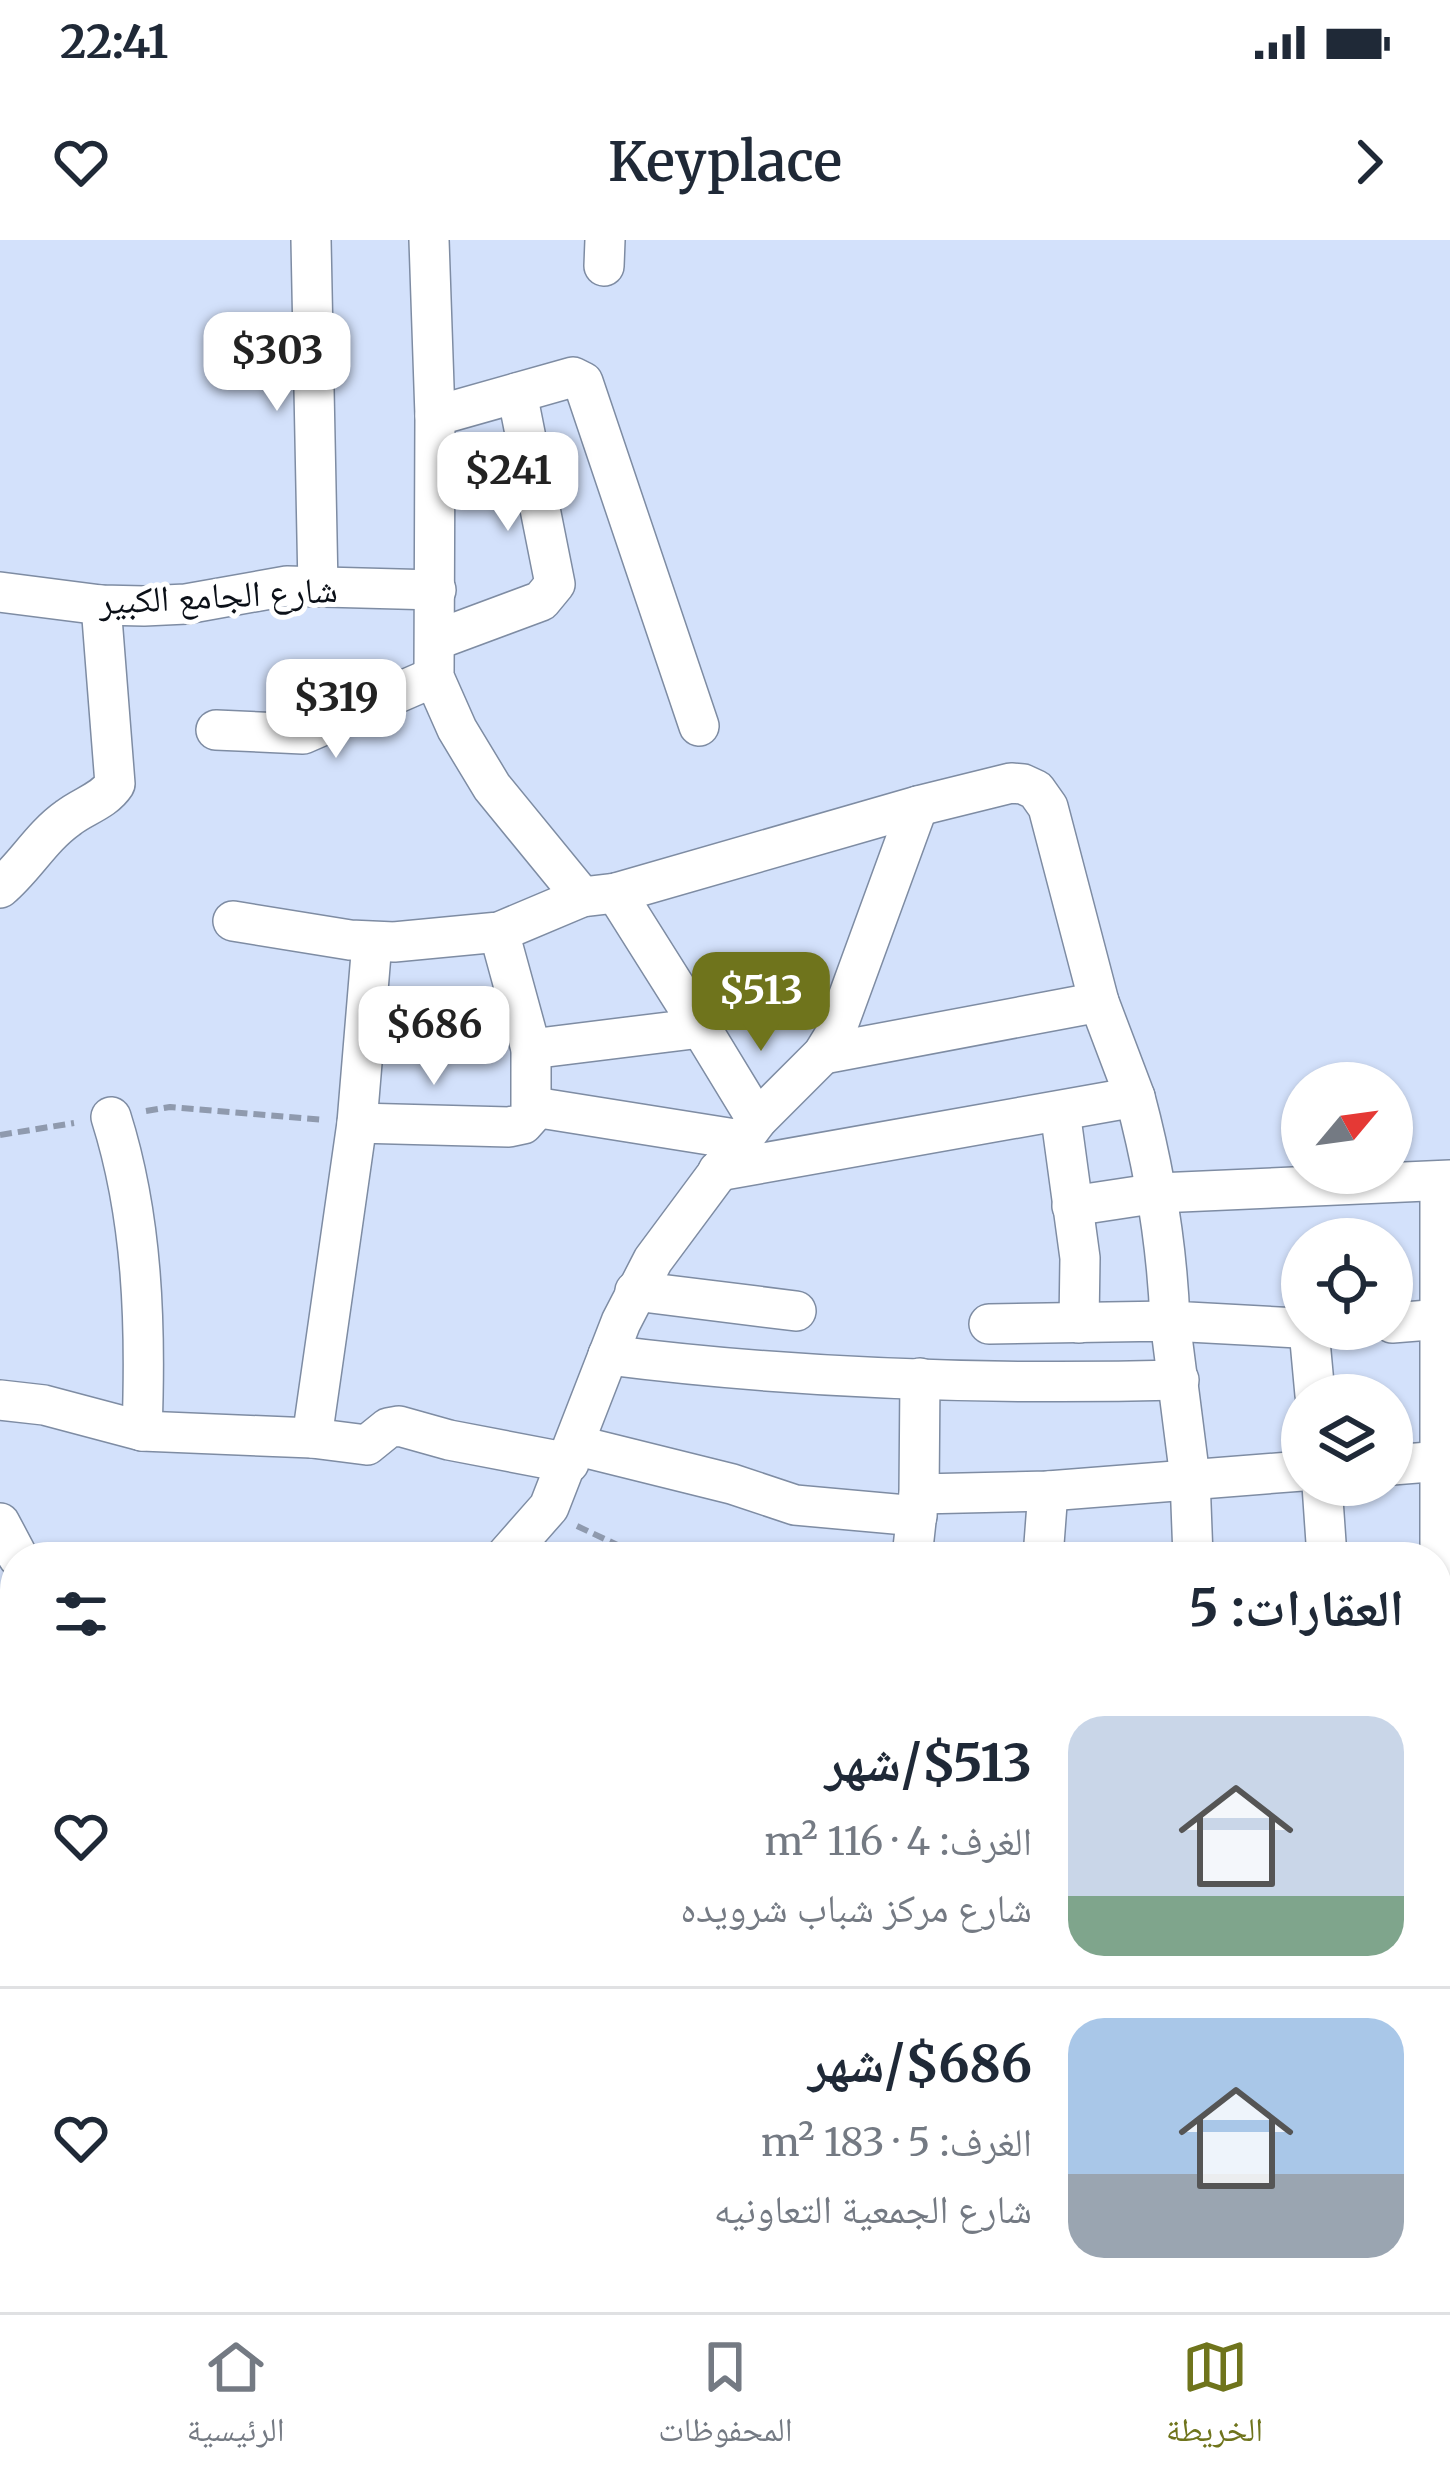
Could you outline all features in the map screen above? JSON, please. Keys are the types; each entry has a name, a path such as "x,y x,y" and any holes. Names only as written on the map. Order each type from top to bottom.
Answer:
{"street":[{"path":"311,240 318,587"},
{"path":"429,240 435,658 457,729 491,787 599,895 701,1028 739,1144"},
{"path":"435,416 573,377 587,389 699,726"},
{"path":"217,730 303,734 542,602 555,584 517,393"},
{"name":"شارع الجامع الكبير","path":"0,592 100,605 186,604 258,590 318,587 436,590"},
{"path":"0,888 67,818 109,793 115,784 100,605"},
{"path":"233,922 372,942 499,932 599,895 918,806 1010,783 1042,795 1060,840 1099,1002 1135,1097 1158,1193 1190,1478 1192,1542"},
{"path":"518,1542 549,1507 635,1292 739,1144 823,1054 843,1018 918,806"},
{"path":"358,1124 523,1124 534,1107 531,1048 499,932"},
{"path":"312,1438 358,1124 372,942"},
{"path":"823,1054 1099,1002"},
{"path":"531,1048 701,1028"},
{"path":"534,1107 739,1144 1060,1112 1135,1097"},
{"path":"1060,1112 1079,1258 1079,1323"},
{"path":"111,1117 135,1219 145,1357 142,1431"},
{"path":"1072,1206 1158,1193 1445,1180 1440,1542"},
{"path":"635,1292 796,1311"},
{"path":"1413,1321 1442,1319"},
{"path":"989,1324 1170,1321 1281,1327"},
{"path":"608,1354 772,1373 1006,1382 1179,1380"},
{"path":"914,1542 920,1378"},
{"path":"0,1400 44,1405 142,1431 367,1445 388,1428 399,1426 449,1440 572,1454 732,1484 795,1505 918,1505 1281,1472"},
{"path":"1413,1463 1442,1461"},
{"path":"1044,1542 1048,1491"},
{"path":"1323,1506 1326,1542"}],"path":[{"path":"0,1135 170,1107 358,1124"},
{"path":"549,1507 608,1542"}]}
